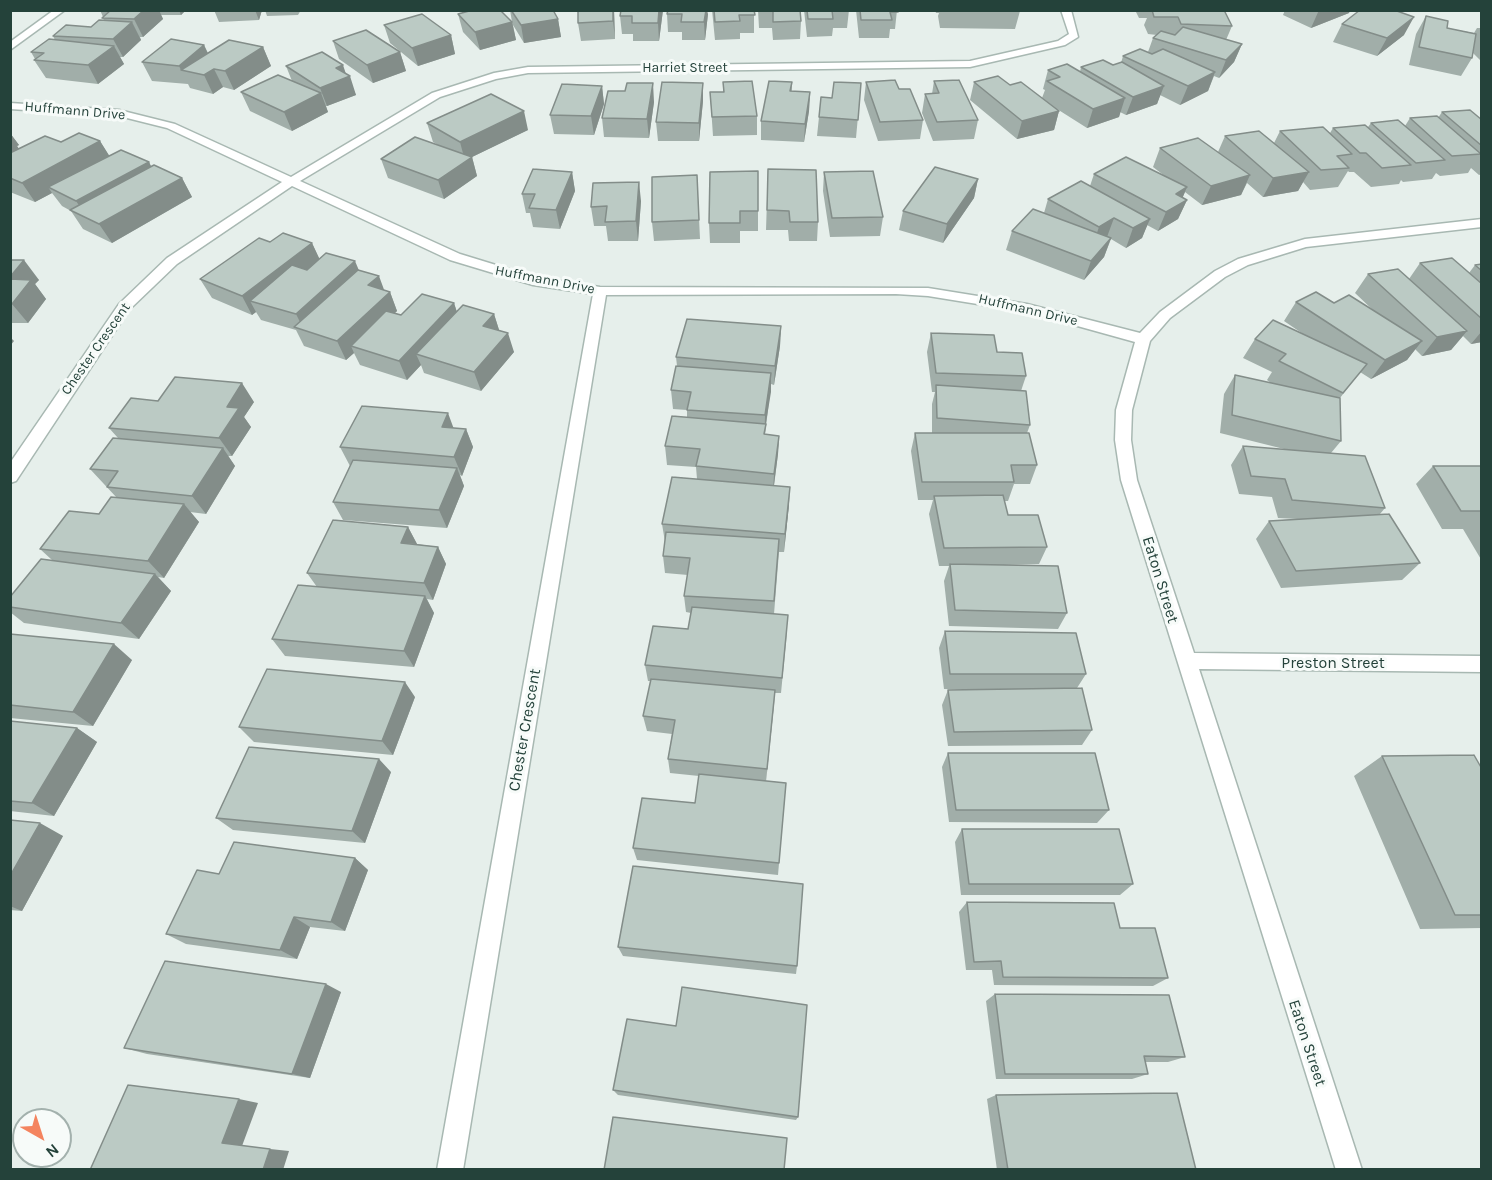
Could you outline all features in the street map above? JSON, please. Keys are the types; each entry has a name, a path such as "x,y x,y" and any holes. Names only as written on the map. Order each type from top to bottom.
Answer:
{"street":[{"path":"10,47 61,10"},
{"name":"Harriet Street","path":"292,181 412,108 461,86 494,76 539,70 897,67 970,64 1061,43 1074,35 1066,10"},
{"name":"Huffmann Drive","path":"10,106 84,109 150,119 192,134 470,263 533,281 600,291 896,290 928,292 1027,308 1143,339"},
{"name":"Chester Crescent","path":"10,477 124,307 139,289 172,261 292,181"},
{"name":"Eaton Street","path":"1349,1170 1185,661 1125,461 1124,410 1143,339 1165,315 1220,274 1271,252 1336,238 1482,223"},
{"name":"Chester Crescent","path":"450,1170 600,291"},
{"name":"Preston Street","path":"1185,661 1482,664"}],"building":[{"path":"111,10 144,10 134,19 102,18"},
{"path":"473,10 500,10 512,22 475,32 458,14"},
{"path":"511,10 553,10 558,19 521,25"},
{"path":"578,10 613,10 613,21 578,23"},
{"path":"621,10 659,10 658,23 632,23 632,16 620,16"},
{"path":"668,10 706,10 704,22 681,22 682,14 667,14"},
{"path":"714,10 754,10 755,15 739,15 740,21 715,22"},
{"path":"773,10 800,10 801,21 773,22"},
{"path":"807,10 832,10 833,19 808,19"},
{"path":"860,10 897,10 898,12 890,12 892,20 861,20"},
{"path":"1152,10 1224,10 1232,26 1181,24 1178,17 1154,17"},
{"path":"1360,10 1394,10 1414,17 1387,38 1342,24"},
{"path":"422,14 451,35 412,48 384,25"},
{"path":"1426,16 1448,21 1447,28 1476,34 1472,58 1419,47"},
{"path":"99,20 132,22 113,39 53,36 66,25 91,27"},
{"path":"1183,27 1242,44 1226,60 1153,38 1161,31 1175,35"},
{"path":"366,30 400,52 367,65 333,41"},
{"path":"49,39 114,46 88,65 34,60 44,53 31,52"},
{"path":"171,39 204,45 179,66 142,62"},
{"path":"229,40 263,47 225,71 214,69 204,75 181,70"},
{"path":"1140,49 1152,54 1163,49 1215,72 1188,86 1123,56"},
{"path":"322,52 343,65 336,68 350,76 320,88 286,66"},
{"path":"1103,60 1113,65 1122,62 1164,86 1133,97 1081,67"},
{"path":"1067,64 1125,98 1093,109 1047,81 1060,77 1048,70"},
{"path":"278,75 321,93 284,112 241,92"},
{"path":"998,76 1010,85 1021,82 1059,111 1022,121 974,82"},
{"path":"895,80 899,89 910,89 923,120 880,122 866,82"},
{"path":"959,80 978,120 937,122 925,94 939,93 934,81"},
{"path":"752,81 757,116 712,117 710,92 724,92 723,82"},
{"path":"769,81 792,82 790,91 810,92 805,124 761,121"},
{"path":"662,82 703,83 699,123 656,122"},
{"path":"834,82 861,83 858,120 819,117 821,97 832,98"},
{"path":"627,83 653,83 647,119 602,118 608,91 625,91"},
{"path":"562,84 602,86 591,116 550,115"},
{"path":"491,94 524,111 460,142 427,123"},
{"path":"1470,110 1482,120 1482,146 1442,112"},
{"path":"1437,116 1481,154 1452,156 1410,118"},
{"path":"1398,120 1445,160 1416,163 1371,123"},
{"path":"1365,125 1411,165 1382,168 1366,153 1360,153 1333,128"},
{"path":"1323,127 1352,154 1337,156 1349,168 1321,170 1280,131"},
{"path":"1259,131 1309,172 1273,178 1225,136"},
{"path":"79,133 100,141 22,183 10,178 10,153 45,136 61,142"},
{"path":"415,137 472,157 438,180 381,159"},
{"path":"1198,138 1250,175 1211,186 1160,148"},
{"path":"121,150 149,162 76,201 48,187"},
{"path":"1126,157 1187,187 1176,194 1187,200 1166,212 1094,174"},
{"path":"154,165 182,178 99,224 70,210"},
{"path":"935,167 978,179 947,224 903,211"},
{"path":"533,169 572,172 556,210 529,208 535,194 522,194"},
{"path":"768,169 816,170 818,222 790,222 789,211 767,210"},
{"path":"758,171 758,211 740,211 740,223 709,223 710,172"},
{"path":"873,171 883,217 832,218 824,172"},
{"path":"697,175 699,220 652,222 652,177"},
{"path":"1081,181 1150,219 1133,228 1114,218 1099,227 1048,199"},
{"path":"639,182 636,221 605,222 607,206 591,207 593,183"},
{"path":"1033,209 1111,238 1091,261 1012,231"},
{"path":"283,233 312,243 242,296 200,279 259,238 270,242"},
{"path":"326,253 355,261 296,314 250,301 292,265 307,270"},
{"path":"1452,258 1482,284 1482,319 1420,263"},
{"path":"10,260 24,260 10,277"},
{"path":"1482,264 1482,271 1475,265"},
{"path":"1398,269 1467,331 1437,337 1368,274"},
{"path":"358,270 379,276 368,285 390,292 337,341 294,327"},
{"path":"10,279 31,280 12,304 10,304"},
{"path":"1316,292 1334,303 1349,295 1422,341 1385,360 1296,302"},
{"path":"422,294 454,303 399,361 351,346 386,311 401,315"},
{"path":"463,305 494,314 483,326 508,333 474,372 416,354"},
{"path":"687,319 781,326 775,366 676,357"},
{"path":"1273,320 1367,364 1343,393 1279,361 1286,354 1255,339"},
{"path":"931,333 994,335 997,352 1022,353 1026,376 936,373"},
{"path":"676,366 771,373 765,415 687,410 691,392 671,390"},
{"path":"1235,375 1340,398 1341,441 1232,415"},
{"path":"175,377 242,383 227,407 239,408 219,438 109,428 131,398 158,401"},
{"path":"936,385 1026,391 1030,425 937,418"},
{"path":"362,406 448,413 442,427 466,429 454,457 340,447"},
{"path":"672,416 766,424 764,434 779,436 774,474 696,466 700,449 665,446"},
{"path":"915,433 1029,433 1037,465 1011,465 1014,482 922,482"},
{"path":"113,438 223,448 192,496 107,487 118,471 90,469"},
{"path":"1243,446 1365,456 1385,508 1292,500 1285,479 1251,476"},
{"path":"353,460 457,468 439,510 333,502"},
{"path":"1433,466 1482,466 1482,511 1461,511"},
{"path":"672,477 790,487 785,534 662,524"},
{"path":"1003,495 1008,515 1038,515 1047,547 944,548 934,496"},
{"path":"111,497 184,504 148,561 40,549 69,511 99,514"},
{"path":"1389,514 1420,563 1296,571 1269,521"},
{"path":"333,520 408,527 401,543 438,547 424,583 307,573"},
{"path":"666,532 779,539 774,601 684,596 690,558 663,556"},
{"path":"41,559 155,574 121,623 10,607 10,597"},
{"path":"950,564 1058,566 1067,613 955,610"},
{"path":"298,585 425,596 404,651 272,639"},
{"path":"692,607 788,615 782,678 645,665 653,626 688,629"},
{"path":"945,631 1076,633 1086,674 950,674"},
{"path":"10,634 114,644 73,712 10,705"},
{"path":"267,669 405,682 382,741 239,727"},
{"path":"651,679 775,690 767,769 668,759 675,720 643,716"},
{"path":"1082,688 1092,730 954,732 948,690"},
{"path":"10,721 77,728 32,803 10,801"},
{"path":"249,747 379,759 352,831 216,818"},
{"path":"948,753 1095,753 1109,810 956,810"},
{"path":"1474,755 1482,769 1482,915 1455,915 1382,756"},
{"path":"699,774 786,783 779,863 633,848 642,798 695,803"},
{"path":"10,820 40,823 10,876"},
{"path":"962,829 1119,829 1133,884 969,884"},
{"path":"234,842 355,858 331,922 294,917 280,950 166,934 197,870 219,874"},
{"path":"633,866 803,884 797,966 618,947"},
{"path":"967,902 1114,903 1120,928 1155,928 1168,978 1003,977 1001,961 974,962"},
{"path":"165,961 326,984 292,1074 124,1048"},
{"path":"682,987 807,1005 798,1117 613,1090 627,1019 676,1026"},
{"path":"995,994 1169,995 1185,1057 1144,1056 1148,1074 1005,1074"},
{"path":"128,1085 239,1099 222,1143 270,1149 263,1170 90,1170"},
{"path":"1177,1093 1196,1170 1008,1170 996,1095"},
{"path":"613,1117 787,1138 784,1170 604,1170"}]}
